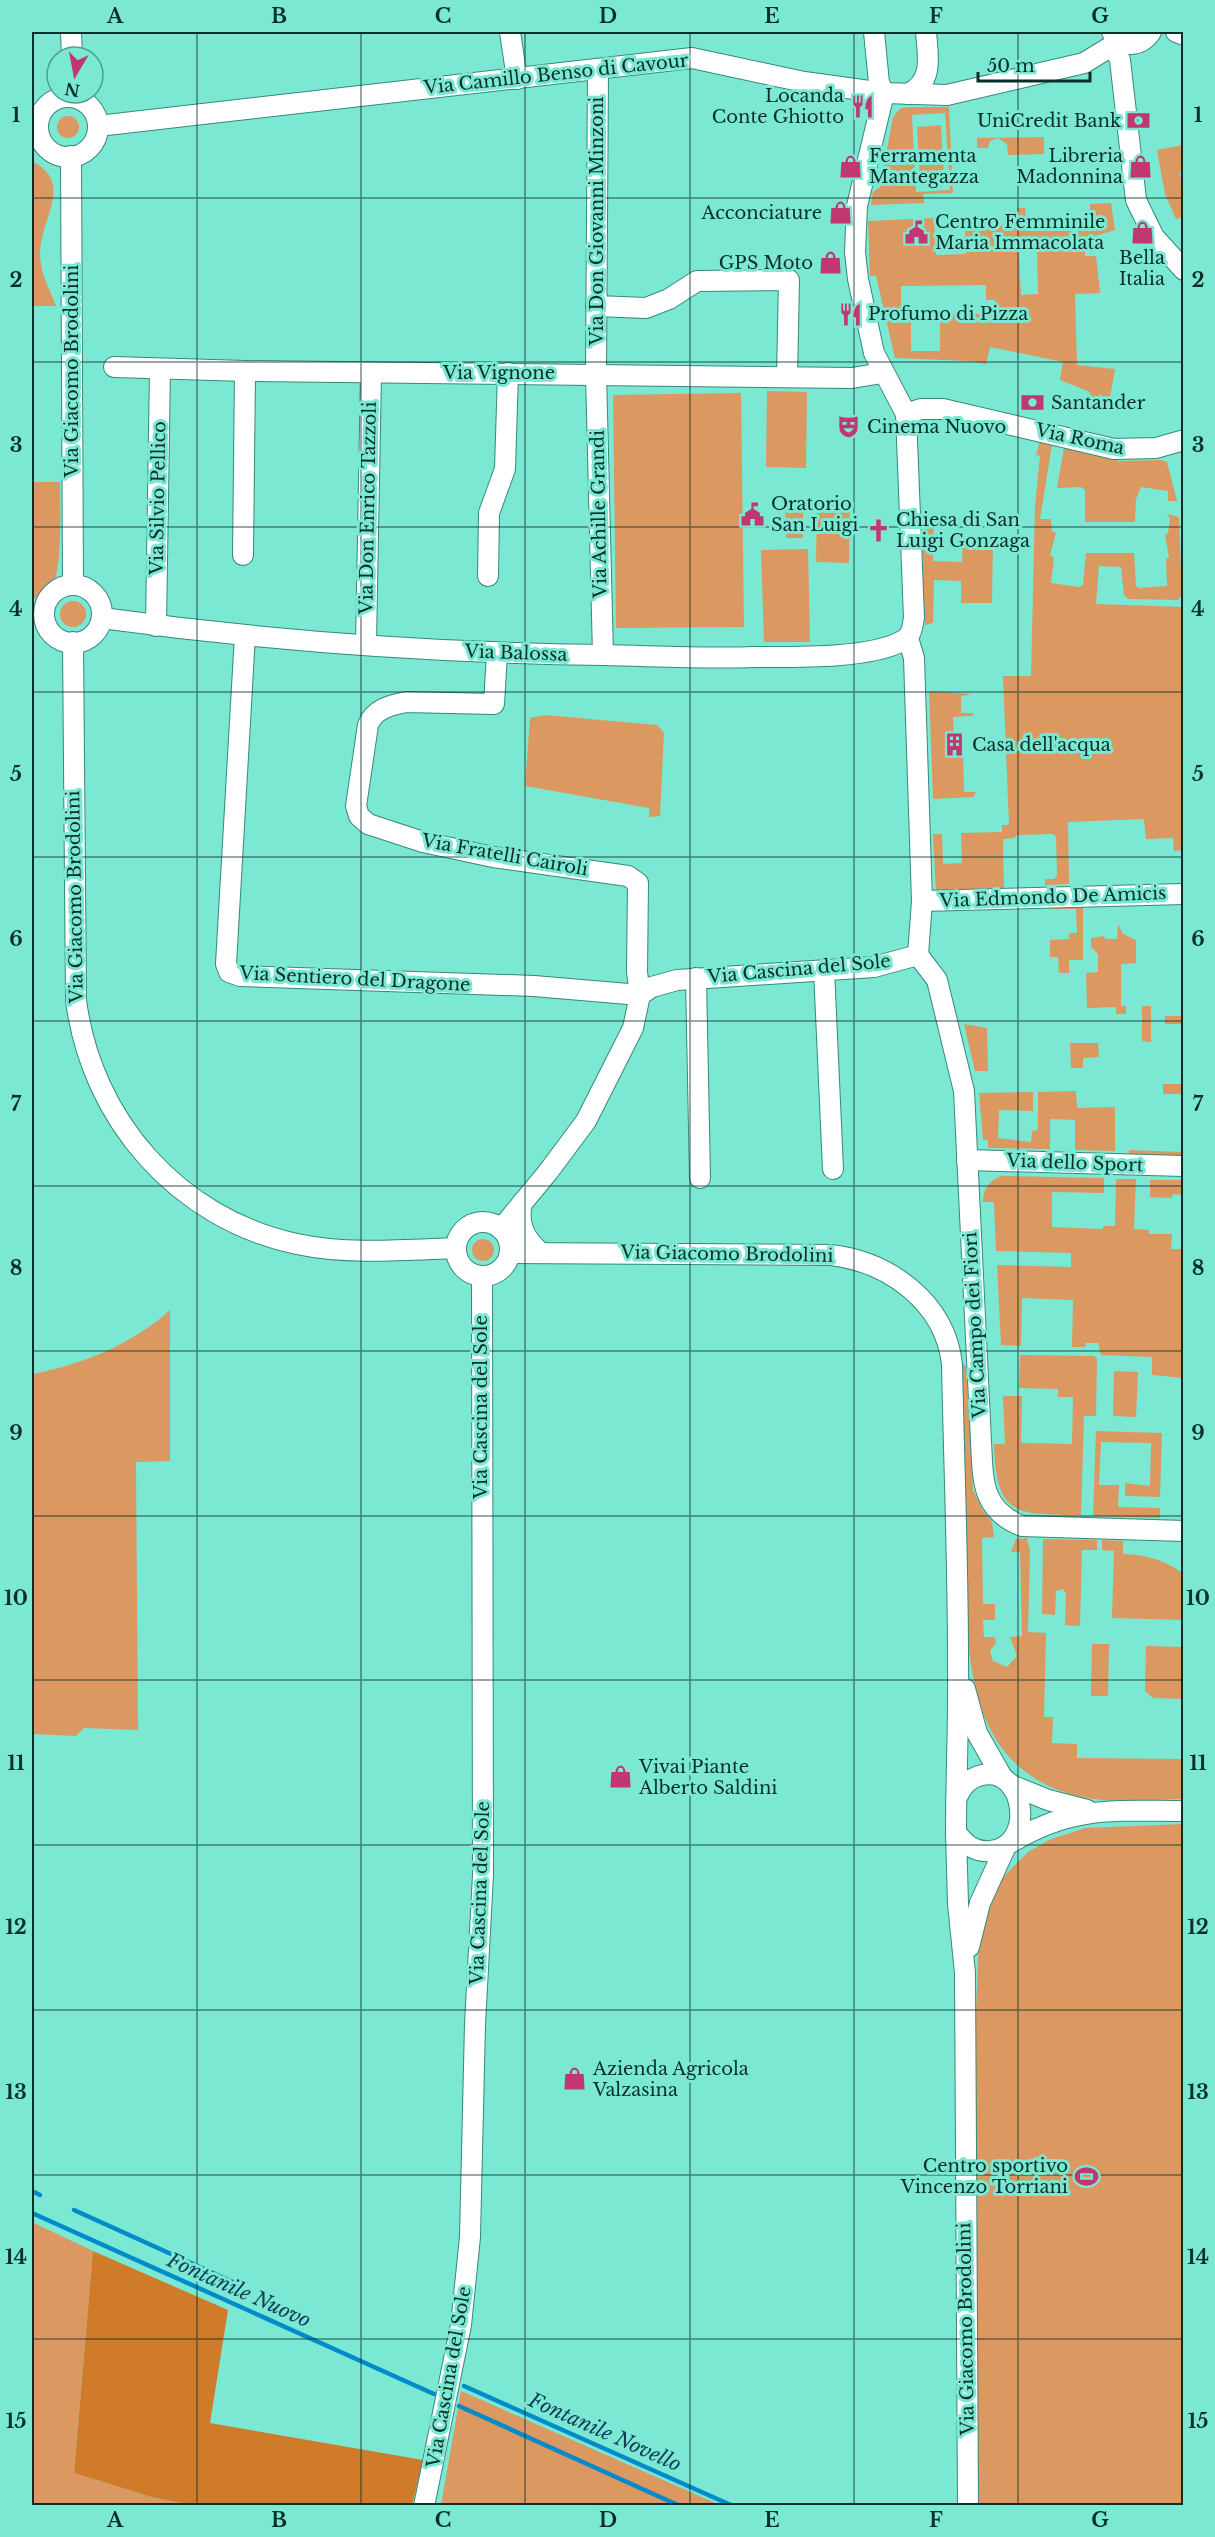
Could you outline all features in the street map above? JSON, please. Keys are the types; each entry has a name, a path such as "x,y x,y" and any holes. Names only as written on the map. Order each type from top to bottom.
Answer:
{"street":[{"path":"510,32 517,79"},
{"path":"874,32 879,83 884,93 858,206 855,252 858,279 874,353 882,373 906,414 914,618 908,638 914,658 916,685 922,901 918,955"},
{"path":"908,94 919,88 927,75 926,32"},
{"name":"Via Camillo Benso di Cavour","path":"98,126 697,58 804,82 884,93 947,95 1084,63 1115,40 1126,44 1141,42 1151,32"},
{"path":"1176,32 1184,35"},
{"path":"1115,40 1120,60 1136,200 1154,237 1184,270"},
{"name":"Via Don Giovanni Minzoni","path":"596,374 598,69"},
{"path":"47,105 39,118 35,137 55,154 71,156 90,146 98,126 93,110 88,105"},
{"name":"Via Giacomo Brodolini","path":"71,156 73,585"},
{"path":"596,306 646,308 669,298 697,280 789,280 787,377"},
{"name":"Via Vignone","path":"114,367 371,373 852,378 882,373"},
{"name":"Via Silvio Pellico","path":"156,626 160,369"},
{"path":"243,555 245,371"},
{"name":"Via Don Enrico Tazzoli","path":"366,643 371,373"},
{"path":"488,576 489,513 505,469 508,373"},
{"name":"Via Achille Grandi","path":"596,374 603,655"},
{"name":"Via Roma","path":"906,414 921,409 943,409 1114,449 1156,448 1184,440"},
{"path":"73,585 88,589 95,595 102,618 89,638 73,642 58,638 52,633 38,611 53,594 73,585"},
{"name":"Via Balossa","path":"102,618 245,635 497,654 722,658 800,656 866,651 898,643 908,638"},
{"name":"Via Sentiero del Dragone","path":"245,635 226,964 229,972 240,976 534,986 640,995"},
{"name":"Via Giacomo Brodolini","path":"73,642 76,1000 80,1029 90,1064 98,1084 126,1132 160,1172 184,1192 218,1215 258,1234 299,1244 337,1249 384,1251 456,1248"},
{"name":"Via Fratelli Cairoli","path":"497,654 494,704 406,702 392,705 374,715 368,725 358,787 356,806 359,816 368,824 396,834 452,849 628,876 636,880 639,890 637,972 640,995"},
{"name":"Via Edmondo De Amicis","path":"922,901 1184,894"},
{"name":"Via Cascina del Sole","path":"640,995 664,983 696,978 874,967 918,955"},
{"name":"Via Campo dei Fiori","path":"918,955 933,973 943,997 964,1091 983,1478 993,1506 1011,1521 1035,1528 1184,1531"},
{"path":"824,970 833,1168"},
{"path":"696,978 700,1178"},
{"path":"501,1229 586,1121 633,1028 640,995"},
{"name":"Via dello Sport","path":"967,1160 1184,1166"},
{"path":"522,1203 520,1217 524,1235 541,1253"},
{"path":"487,1222 501,1229 507,1237 510,1253 504,1268 497,1273 482,1277 474,1275 461,1265 456,1248 460,1235 471,1225 487,1222"},
{"name":"Via Giacomo Brodolini","path":"510,1253 831,1254 874,1265 894,1275 913,1291 942,1330 951,1358 958,1660 956,1800"},
{"name":"Via Cascina del Sole","path":"424,2505 461,2325 470,2237 475,2024 483,1863 482,1277"},
{"name":"Via Giacomo Brodolini","path":"958,1660 977,1734 1006,1781 1048,1800 1098,1812"},
{"path":"986,1774 1006,1781 1018,1797 1020,1814 1018,1829 1008,1845 987,1852 971,1847 956,1833 956,1800 964,1785 973,1778 986,1774"},
{"name":"Via Giacomo Brodolini","path":"965,1973 975,1918 991,1873 1008,1845 1036,1827 1064,1817 1098,1812 1184,1811"},
{"name":"Via Giacomo Brodolini","path":"956,1833 958,1904 965,1973 968,2505"}],"shaded area":[{"path":"949,107 953,193 923,194 924,203 871,205 873,192 880,187 893,117 901,108","holes":["945,113 950,190 916,192 912,115"]},
{"path":"68,116 76,119 79,127 76,135 68,138 60,135 57,127 60,119"},
{"path":"941,125 944,179 920,180 917,127"},
{"path":"1044,137 1044,154 1008,155 1007,144 998,138 990,141 988,148 977,148 977,138"},
{"path":"1183,145 1183,165 1180,174 1183,190 1183,217 1176,219 1165,194 1157,150"},
{"path":"32,161 45,170 51,180 53,191 41,240 40,261 56,306 32,306"},
{"path":"1111,203 1115,230 1085,239 1085,256 1096,256 1100,293 1075,294 1077,365 1115,369 1109,403 1100,394 1094,407 1086,404 1090,392 1060,380 1063,362 990,347 986,364 970,361 895,358 876,276 870,276 868,221 934,218 936,255 966,254 965,226 980,226 980,217 990,217 993,224 1000,226 1007,223 1010,216 1017,216 1017,208 1025,208 1026,222 1063,221 1064,231 1091,229 1090,204","holes":["1019,252 1037,252 1038,294 1021,295","986,285 986,300 995,300 995,314 940,314 940,351 911,351 911,315 901,314 901,286"]},
{"path":"767,391 807,392 806,468 766,467"},
{"path":"741,393 744,627 616,628 613,395"},
{"path":"1040,441 1052,445 1040,519 1051,519 1052,531 1056,533 1050,555 1054,558 1051,583 1079,587 1083,585 1086,553 1134,553 1136,586 1139,588 1167,586 1166,559 1169,557 1165,535 1168,533 1170,519 1167,514 1179,517 1182,595 1178,600 1128,599 1124,595 1121,567 1099,566 1096,604 1183,607 1183,850 1174,851 1173,838 1146,839 1144,819 1068,822 1069,884 1045,885 1045,879 1054,879 1057,875 1056,837 1053,834 1017,835 1014,838 1003,839 1004,892 936,893 933,834 942,834 943,864 962,863 961,833 1002,832 1002,825 1009,825 1003,676 1031,676 1035,506 1040,456 1036,455"},
{"path":"1064,448 1119,461 1162,460 1167,462 1177,501 1168,501 1168,491 1141,487 1136,499 1135,522 1085,522 1085,490 1081,487 1057,488"},
{"path":"32,482 60,482 60,521 55,581 47,593 32,599"},
{"path":"785,501 803,501 803,538 786,538"},
{"path":"817,502 850,502 849,563 816,562"},
{"path":"921,514 934,516 933,561 962,562 963,539 993,540 992,603 961,603 961,581 934,580 933,623 925,625"},
{"path":"808,549 810,642 764,642 761,550"},
{"path":"73,601 82,605 86,614 82,623 73,627 64,623 60,614 64,605"},
{"path":"929,691 972,694 961,696 961,713 973,713 973,716 953,717 954,739 948,740 949,751 963,750 964,792 976,792 973,797 933,799"},
{"path":"545,715 657,725 664,733 660,816 649,817 649,808 525,786 530,718"},
{"path":"1083,904 1083,960 1069,960 1069,973 1059,973 1058,957 1050,957 1050,940 1069,939 1069,933 1077,933 1076,909 1049,909 1049,905"},
{"path":"1118,924 1123,934 1136,940 1136,963 1121,964 1121,1006 1126,1006 1126,1014 1116,1014 1116,1007 1087,1008 1086,973 1098,972 1098,954 1091,947 1091,938 1103,936 1106,939 1117,939"},
{"path":"1142,1006 1151,1006 1151,1042 1142,1041"},
{"path":"1165,1016 1183,1016 1183,1024 1165,1024"},
{"path":"964,1024 987,1028 988,1071 975,1071"},
{"path":"1070,1043 1098,1043 1099,1057 1083,1058 1083,1068 1071,1068"},
{"path":"1163,1084 1183,1084 1183,1094 1163,1094"},
{"path":"1076,1091 1077,1108 1115,1107 1115,1151 1075,1150 1075,1120 1050,1119 1050,1149 988,1148 988,1140 983,1140 979,1093 1033,1092 1033,1111 999,1110 998,1138 1031,1142 1032,1131 1038,1130 1038,1092"},
{"path":"1129,1150 1183,1152 1183,1156 1129,1154"},
{"path":"1001,1176 1104,1178 1104,1193 1052,1192 1052,1227 1103,1229 1103,1226 1115,1226 1116,1179 1136,1179 1134,1229 1149,1230 1149,1234 1172,1234 1171,1249 1183,1249 1183,1378 1152,1375 1152,1357 1101,1355 1098,1343 1086,1343 1085,1347 1072,1347 1073,1300 1022,1298 1021,1346 1001,1345 997,1265 1071,1267 1071,1253 996,1251 994,1202 983,1202 983,1197 993,1180"},
{"path":"1150,1180 1183,1180 1183,1195 1173,1194 1172,1198 1150,1197"},
{"path":"483,1239 491,1242 494,1250 491,1258 483,1261 475,1258 472,1250 475,1242"},
{"path":"170,1310 170,1461 136,1462 138,1730 84,1728 76,1736 32,1734 32,1374 69,1365 106,1351 140,1333"},
{"path":"1020,1355 1094,1356 1097,1359 1096,1416 1084,1416 1081,1515 1026,1512 1014,1507 1006,1499 999,1486 994,1444 1005,1444 1003,1396 1022,1396 1021,1443 1072,1444 1073,1397 1058,1397 1058,1389 1019,1388"},
{"path":"963,1364 966,1366 973,1490 983,1511 992,1522 994,1537 982,1538 983,1604 995,1604 995,1620 983,1620 984,1637 995,1637 996,1643 990,1651 993,1661 1007,1667 1017,1656 1010,1637 1022,1636 1020,1552 1011,1552 1016,1539 1027,1538 1030,1551 1028,1632 1046,1633 1044,1717 1053,1717 1052,1743 1077,1744 1077,1758 1183,1759 1183,1799 1114,1801 1074,1795 1035,1779 1007,1754 988,1724 976,1689 969,1651"},
{"path":"1114,1371 1138,1372 1136,1417 1113,1416"},
{"path":"1096,1431 1162,1433 1160,1497 1125,1496 1125,1483 1150,1486 1151,1443 1101,1442 1099,1485 1119,1485 1118,1507 1160,1508 1160,1518 1093,1516"},
{"path":"1043,1539 1097,1540 1097,1550 1082,1550 1080,1626 1065,1625 1066,1593 1063,1589 1056,1591 1055,1615 1042,1614"},
{"path":"1102,1540 1123,1541 1123,1554 1155,1559 1183,1573 1183,1620 1112,1618 1114,1551 1102,1550"},
{"path":"1092,1644 1109,1644 1108,1696 1091,1696"},
{"path":"1146,1646 1183,1647 1183,1699 1153,1698 1145,1691"},
{"name":"Centro sportivo Vincenzo Torriani","path":"1183,1824 1183,2505 976,2506 973,2088 979,1936 993,1893 1006,1874 1028,1852 1049,1840 1085,1828"},
{"path":"32,2222 93,2251 74,2473 155,2498 192,2505 32,2506"},
{"path":"93,2251 228,2310 210,2423 423,2460 412,2505 192,2505 155,2498 74,2473"},
{"path":"461,2391 720,2505 441,2505"}],"waterway":[{"name":"Fontanile Novello","path":"32,2191 40,2195"},
{"name":"Fontanile Novello","path":"74,2210 235,2283"},
{"name":"Fontanile Nuovo","path":"32,2213 434,2394"},
{"name":"Fontanile Novello","path":"464,2386 733,2506"},
{"name":"Fontanile Nuovo","path":"459,2406 680,2506"}],"place":[{"name":"Locanda Conte Ghiotto","path":"862,106"},
{"name":"UniCredit Bank","path":"1139,121"},
{"name":"Ferramenta Mantegazza","path":"851,166"},
{"name":"Libreria Madonnina","path":"1141,166"},
{"name":"Acconciature","path":"840,213"},
{"name":"Centro Femminile Maria Immacolata","path":"917,232"},
{"name":"Bella Italia","path":"1142,232"},
{"name":"GPS Moto","path":"831,263"},
{"name":"Profumo di Pizza","path":"850,314"},
{"name":"Santander","path":"1033,403"},
{"name":"Cinema Nuovo","path":"849,427"},
{"name":"Oratorio San Luigi","path":"753,514"},
{"name":"Chiesa di San Luigi Gonzaga","path":"878,530"},
{"name":"Casa dell'acqua","path":"954,745"},
{"name":"Vivai Piante Alberto Saldini","path":"621,1777"},
{"name":"Azienda Agricola Valzasina","path":"575,2079"},
{"name":"Centro sportivo Vincenzo Torriani","path":"1086,2176"}]}
